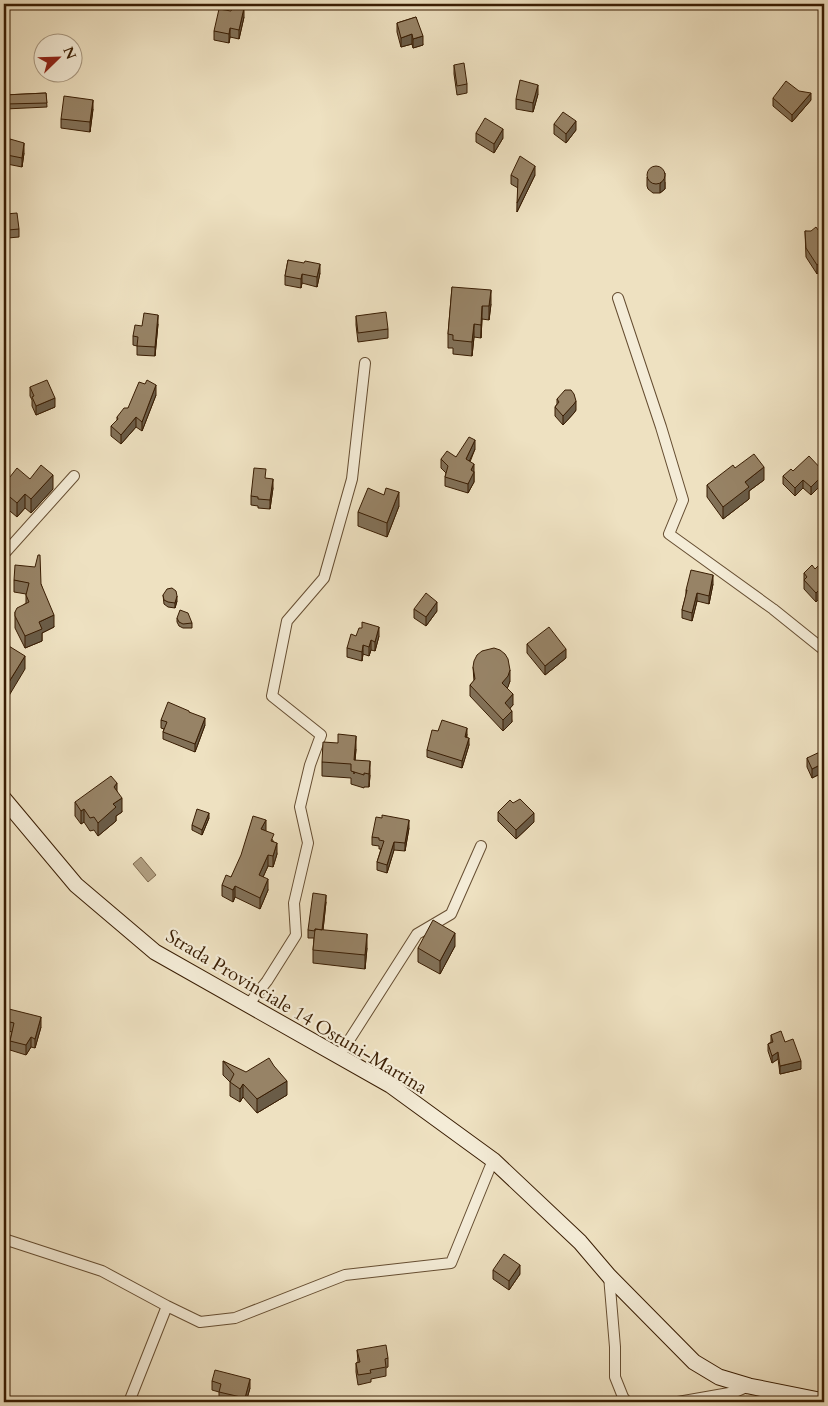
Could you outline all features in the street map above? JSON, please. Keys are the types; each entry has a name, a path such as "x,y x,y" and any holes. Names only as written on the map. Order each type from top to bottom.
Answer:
{"main road":[{"name":"Strada Provinciale 14 Ostuni-Martina","path":"4,799 76,885 156,952 390,1085 493,1160 580,1242 609,1276 694,1362 719,1376 749,1386 824,1401"}],"street":[{"path":"618,298 683,500 670,534 824,650"},
{"path":"248,1004 267,981 296,934 294,903 308,843 300,807 310,765 321,734 272,696 287,621 324,578 352,479 365,363"},
{"path":"4,554 74,476"},
{"path":"339,1056 417,934 451,914 481,846"},
{"path":"4,1239 102,1271 200,1322 235,1318 345,1275 451,1263 493,1160"},
{"path":"609,1276 615,1347 615,1377 627,1402"},
{"path":"129,1402 167,1306"},
{"path":"678,1402 734,1392 749,1386"}],"shaded area":[{"path":"141,857 156,875 148,882 133,864"}],"building":[{"path":"233,6 244,8 239,30 230,28 229,34 214,31 219,9 231,11"},
{"path":"416,17 423,36 413,39 412,34 401,38 397,23"},
{"path":"464,63 467,84 457,86 454,65"},
{"path":"520,80 538,85 533,103 516,99"},
{"path":"786,81 799,91 811,93 792,115 773,98"},
{"path":"46,93 47,103 5,104 4,95"},
{"path":"64,96 93,100 90,122 61,119"},
{"path":"563,112 576,121 566,134 554,124"},
{"path":"485,118 503,129 494,144 476,133"},
{"path":"10,139 24,143 22,158 7,155"},
{"path":"520,156 535,166 517,203 518,179 511,175"},
{"path":"656,166 662,169 665,175 662,181 656,184 650,181 647,175 650,169"},
{"path":"4,213 17,213 19,229 8,230 7,227 4,227"},
{"path":"816,227 821,234 824,232 824,259 817,265 806,248 805,231 811,231"},
{"path":"288,260 320,264 317,277 302,274 301,279 285,276"},
{"path":"452,287 491,290 489,306 482,306 481,325 474,324 472,342 453,340 453,335 448,334"},
{"path":"386,312 388,329 358,333 356,316"},
{"path":"144,313 158,315 155,347 137,346 138,337 133,336 135,325 142,326"},
{"path":"47,380 55,398 36,406 30,387"},
{"path":"147,380 156,385 142,422 136,417 121,435 111,426 118,419 117,417 124,408 128,408 139,382 145,384"},
{"path":"565,390 571,390 576,401 563,416 555,407 559,402 557,399"},
{"path":"469,437 475,440 466,459 474,464 471,470 474,472 468,484 445,477 448,466 441,459 447,451 456,457"},
{"path":"754,454 764,467 745,482 749,487 723,507 707,485 733,465 735,468"},
{"path":"809,456 824,474 811,487 803,480 795,488 783,476 791,469 793,471"},
{"path":"41,465 53,475 31,499 25,494 17,503 4,492 8,484 6,482 17,468 30,479"},
{"path":"254,468 266,469 265,478 273,479 270,500 251,496"},
{"path":"368,488 384,495 386,488 399,492 387,523 358,512"},
{"path":"38,555 40,555 41,584 54,615 39,622 42,629 25,636 15,616 15,612 17,608 29,602 26,595 29,583 14,580 15,565 35,567"},
{"path":"820,564 824,569 824,585 816,593 804,580 807,577 804,573 812,565 815,569"},
{"path":"691,570 713,575 709,596 697,593 692,613 682,610"},
{"path":"172,588 176,591 177,596 175,603 164,600 163,595 167,589"},
{"path":"426,593 437,602 426,617 414,609"},
{"path":"180,610 188,613 192,623 183,624 179,622 177,618"},
{"path":"362,622 379,627 375,642 371,640 369,647 363,645 362,652 347,648 351,634 356,636 359,628 362,628"},
{"path":"549,627 566,649 545,666 527,644"},
{"path":"4,643 25,656 4,690"},
{"path":"494,648 500,650 508,659 510,670 502,683 513,694 505,703 512,711 503,720 470,685 475,679 473,667 477,655 482,651"},
{"path":"168,702 205,718 195,744 163,732 167,722 161,720"},
{"path":"442,720 467,728 465,737 469,738 462,761 427,750 432,730 438,731"},
{"path":"338,734 356,736 354,760 370,761 369,774 364,773 364,775 351,771 351,764 322,762 323,742 338,743"},
{"path":"822,751 824,763 812,769 807,758"},
{"path":"111,776 117,783 114,787 122,798 113,804 116,807 98,823 94,817 90,818 84,809 81,811 75,802"},
{"path":"520,799 534,813 516,830 498,812 510,800 513,803"},
{"path":"197,809 209,813 202,830 192,825"},
{"path":"382,815 409,820 405,843 394,842 387,865 377,862 384,841 372,837 376,817 382,818"},
{"path":"253,816 266,820 261,829 274,834 271,841 277,843 273,856 268,855 259,875 268,879 260,898 235,886 233,890 222,885 226,875 231,877 241,855"},
{"path":"313,893 326,895 322,930 308,930"},
{"path":"433,920 455,933 440,961 418,948"},
{"path":"315,929 367,934 365,955 313,950"},
{"path":"9,1009 41,1017 35,1039 31,1037 26,1045 10,1041 14,1023 6,1021"},
{"path":"781,1031 785,1042 793,1039 801,1061 780,1066 778,1052 772,1056 768,1044 773,1042 771,1035"},
{"path":"269,1058 287,1081 257,1099 243,1084 240,1089 230,1082 234,1074 223,1061 246,1072"},
{"path":"504,1254 520,1265 509,1281 493,1270"},
{"path":"386,1345 388,1358 385,1359 386,1367 370,1370 371,1373 358,1375 356,1363 360,1362 357,1350"},
{"path":"215,1370 250,1379 245,1398 219,1392 221,1384 212,1381"}]}
